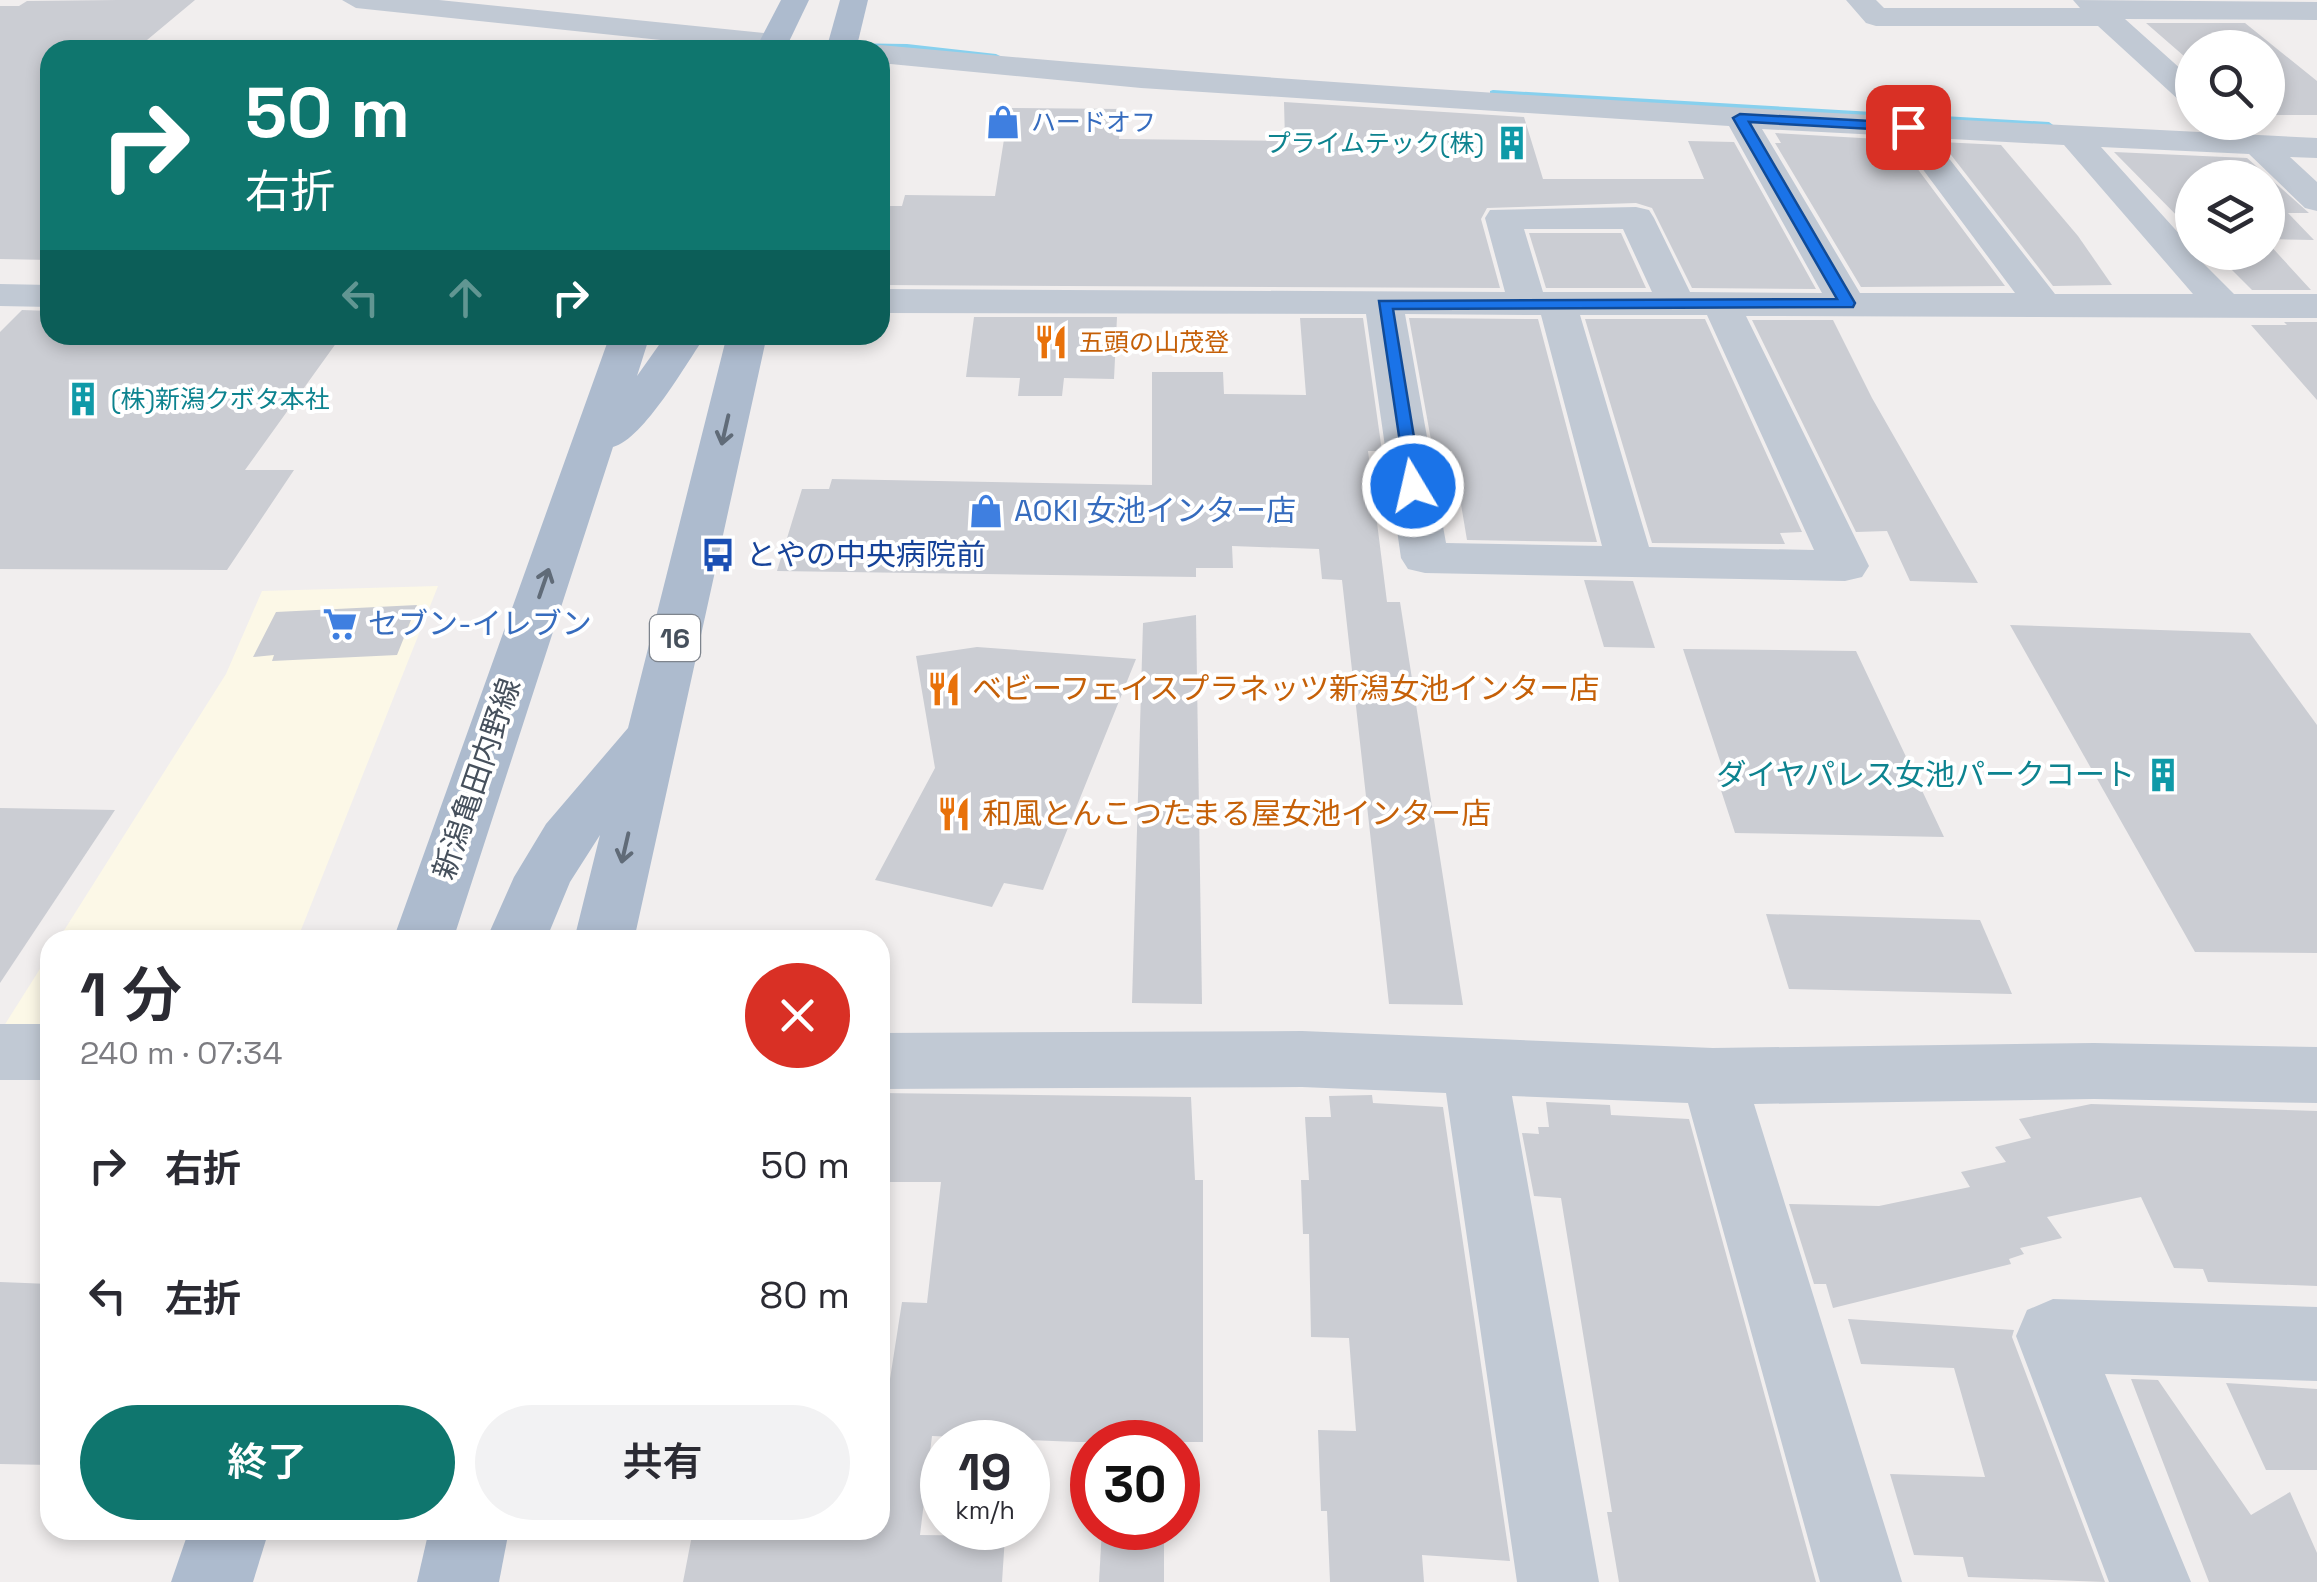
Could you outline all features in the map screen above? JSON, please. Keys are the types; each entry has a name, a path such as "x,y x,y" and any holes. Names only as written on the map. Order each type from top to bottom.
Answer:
{"main road":[{"path":"775,40 795,0"},
{"path":"844,40 854,0"},
{"name":"新潟亀田内野線","path":"426,930 626,345"},
{"path":"587,456 638,403 679,345"},
{"name":"16","path":"606,930 746,345"},
{"path":"520,930 543,878 566,839 654,730"},
{"path":"212,1582 226,1540"},
{"path":"458,1582 467,1540"}],"street":[{"path":"356,0 718,40"},
{"path":"1860,0 1876,18 2096,9 2317,11"},
{"path":"2096,9 2175,80"},
{"path":"890,55 1141,79 1740,118 2074,135 2175,135"},
{"path":"1740,118 1847,303"},
{"path":"1908,127 2044,304"},
{"path":"2285,134 2317,134"},
{"path":"2074,135 2223,305"},
{"path":"2244,140 2317,200"},
{"path":"2268,140 2317,148"},
{"path":"1630,562 1542,304 1503,218 1636,218 1676,303"},
{"path":"0,295 40,296"},
{"path":"890,301 2044,304 2314,309"},
{"path":"1384,304 1425,558 1845,566 1722,303"},
{"path":"0,1052 40,1052"},
{"path":"890,1061 1302,1059 1713,1076 2094,1071 2317,1075"},
{"path":"1474,1066 1558,1582"},
{"path":"1713,1076 1861,1582"},
{"path":"2150,1582 2053,1336 2317,1344"}],"shaded area":[{"path":"438,586 301,930 64,930 226,674 262,591"},
{"path":"40,969 40,1029 2,1029"}],"building":[{"path":"195,0 147,40 40,40 40,260 0,259 0,6 19,6 27,1"},
{"path":"2146,23 2245,23 2254,30 2175,30 2175,48"},
{"path":"2285,55 2317,81 2317,115 2285,115"},
{"path":"1284,102 1524,117 1543,179 1704,179 1688,141 1734,142 1816,289 1692,288 1652,208 1636,203 1487,208 1481,219 1500,288 890,285 890,206 902,206 905,195 995,196 1009,108 1121,109 1119,139 1285,141"},
{"path":"1775,133 1896,140 2005,286 1861,287 1775,143 1781,143"},
{"path":"1941,142 2001,145 2078,236 2112,285 2053,286"},
{"path":"2114,152 2249,160 2175,160 2175,214"},
{"path":"2285,192 2309,213 2288,213 2314,240 2285,239"},
{"path":"1529,233 1621,233 1646,288 1546,288"},
{"path":"2285,262 2311,290 2252,290 2232,270 2285,270"},
{"path":"22,310 40,311 40,345 335,345 245,470 294,470 227,570 0,569 0,332"},
{"path":"974,317 1117,317 1114,379 1064,378 1062,396 1018,396 1020,378 966,377"},
{"path":"1300,318 1363,318 1382,451 1368,451 1387,602 1400,602 1463,1005 1389,1004 1342,580 1322,579 1319,549 1232,546 1233,568 1196,568 1196,577 777,571 802,489 829,489 832,479 1152,485 1152,372 1223,372 1224,394 1306,395"},
{"path":"1409,318 1538,319 1597,542 1467,540 1452,451 1433,451"},
{"path":"1585,319 1705,319 1802,532 1780,533 1785,544 1652,543"},
{"path":"1752,320 1833,320 1872,398 1978,583 1910,581 1887,531 1856,532"},
{"path":"2284,322 2317,322 2317,400 2251,325 2287,325"},
{"path":"1584,580 1633,581 1655,648 1604,647"},
{"name":"セブン-イレブン","path":"417,605 397,655 272,661 274,655 253,657 276,612"},
{"path":"1196,615 1202,1004 1132,1003 1143,623"},
{"path":"2010,625 2250,633 2317,725 2317,953 2195,952"},
{"path":"977,647 1136,659 1043,890 1004,883 992,907 875,880 935,768 916,656"},
{"path":"1683,649 1856,651 1944,837 1735,833 1716,775 1725,776"},
{"path":"0,808 115,810 0,983"},
{"path":"1766,914 1980,920 2012,994 1789,989"},
{"path":"890,1093 1191,1097 1195,1180 1203,1180 1203,1442 1200,1420 1070,1420 1070,1442 1050,1441 1050,1420 920,1420 920,1550 1004,1550 1002,1582 683,1582 691,1540 890,1540 890,1379 902,1302 927,1303 941,1182 890,1182"},
{"path":"1372,1095 1373,1103 1443,1107 1510,1561 1422,1555 1424,1582 1330,1582 1327,1511 1321,1511 1318,1430 1356,1431 1349,1338 1311,1337 1309,1234 1303,1234 1301,1180 1309,1180 1305,1117 1331,1117 1329,1096"},
{"path":"1546,1102 1610,1105 1611,1115 1689,1119 1816,1582 1619,1582 1607,1512 1612,1512 1561,1198 1534,1196 1522,1133 1539,1134 1538,1127 1549,1127"},
{"path":"2091,1104 2317,1111 2317,1286 2208,1282 2203,1269 2174,1268 2141,1197 2047,1217 2062,1238 2020,1248 2024,1254 2009,1259 2011,1264 1833,1308 1826,1284 1814,1284 1789,1204 1879,1206 1970,1187 1961,1172 2006,1162 1995,1147 2031,1138 2019,1119"},
{"path":"0,1282 40,1284 40,1465 0,1464"},
{"path":"1848,1319 2014,1330 2012,1337 2105,1582 1968,1577 1963,1557 1914,1555 1890,1474 1985,1477 1954,1368 1861,1364"},
{"path":"2131,1379 2158,1380 2251,1515 2290,1492 2317,1553 2317,1582 2209,1582"},
{"path":"2226,1383 2317,1389 2317,1470 2266,1470"},
{"path":"1101,1550 1164,1550 1164,1582 1099,1582"}],"waterway":[{"path":"890,46 996,56"},
{"path":"1493,93 2049,125"}],"place":[{"name":"ハードオフ","path":"1003,122"},
{"name":"プライムテック(株)","path":"1512,143"},
{"name":"五頭の山茂登","path":"1051,342"},
{"name":"(株)新潟クボタ本社","path":"83,399"},
{"name":"AOKI 女池インター店","path":"986,511"},
{"name":"とやの中央病院前","path":"718,555"},
{"name":"セブン-イレブン","path":"340,624"},
{"name":"ベビーフェイスプラネッツ新潟女池インター店","path":"944,689"},
{"name":"ダイヤパレス女池パークコート","path":"2163,775"},
{"name":"和風とんこつたまる屋女池インター店","path":"954,814"}],"route":[{"path":"1413,486 1384,304 1847,303 1740,118 1908,127"}]}
